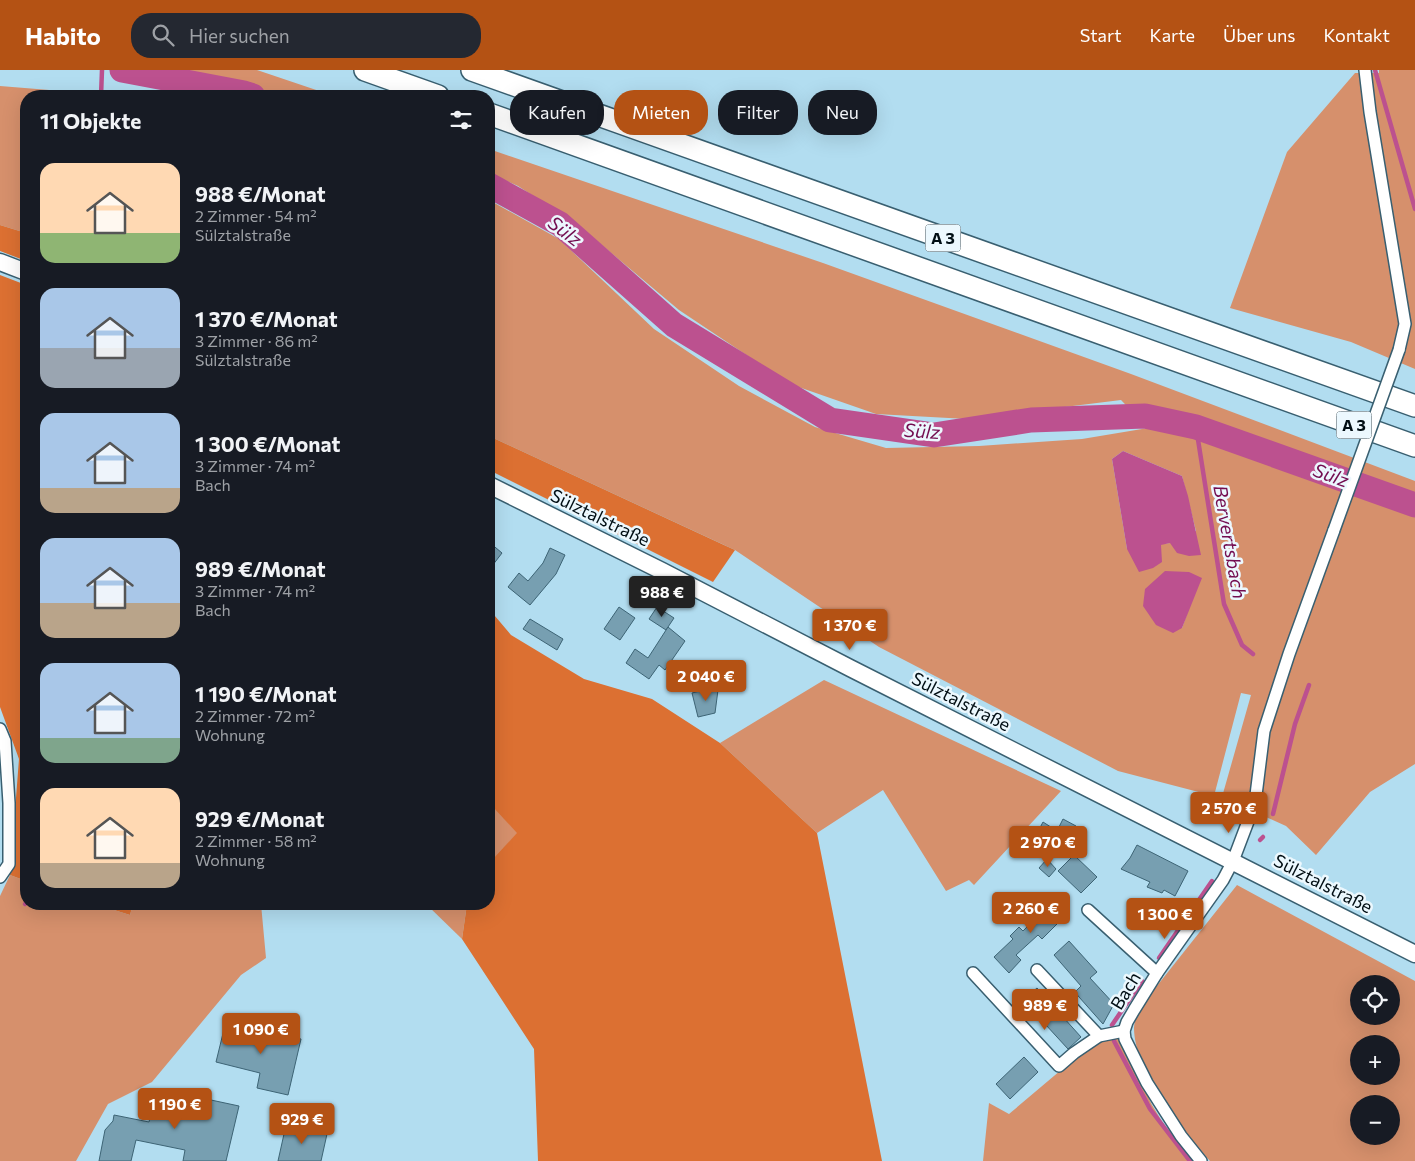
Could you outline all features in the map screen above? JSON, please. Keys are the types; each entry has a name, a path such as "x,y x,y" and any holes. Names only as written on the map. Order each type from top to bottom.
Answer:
{"highway":[{"path":"364,70 421,90"},
{"name":"A 3","path":"472,70 1415,406"},
{"name":"A 3","path":"495,116 1415,446"}],"main road":[{"path":"0,262 20,270"},
{"name":"Sülztalstraße","path":"495,488 1415,954"}],"street":[{"name":"Bach","path":"973,973 1059,1066 1099,1036 1124,1031 1127,1022 1157,973 1223,880 1233,861 1255,803 1264,731 1289,654 1399,350 1405,324 1370,112 1365,70"},
{"path":"0,729 5,741 9,803 9,864 0,877"},
{"name":"Bach","path":"1088,910 1157,973"},
{"path":"1037,970 1099,1036"},
{"path":"1124,1031 1125,1039 1147,1084 1181,1136 1201,1161"}],"shaded area":[{"path":"183,70 257,70 316,90 264,90 246,84"},
{"path":"1379,70 1415,70 1415,369 1351,342 1230,308 1287,152 1355,73 1379,73"},
{"path":"0,86 49,90 20,90 20,231 0,225"},
{"path":"495,151 823,263 1131,374 1415,481 1415,764 1370,792 1316,855 1286,826 1222,797 1251,695 1241,693 1214,796 1118,771 879,647 735,550 495,439 495,203 559,239 654,329 739,386 815,427 886,448 979,446 1082,439 1148,428 1121,400 967,419 876,414 790,384 679,310 578,225 518,186 495,176","holes":["1123,451 1182,476 1196,531 1170,543 1127,549 1112,459","1145,589 1187,614 1182,628"]},
{"path":"0,225 20,231 20,259 0,251"},
{"path":"0,275 20,283 20,879 10,875 19,759 0,707"},
{"path":"495,439 735,550 713,582 495,473"},
{"path":"1123,451 1182,476 1201,555 1189,556 1177,553 1170,543 1161,545 1162,562 1153,568 1139,572 1127,549 1112,459"},
{"path":"1165,571 1189,572 1202,578 1182,628 1173,633 1156,625 1143,606 1145,589"},
{"path":"495,616 511,635 584,679 652,699 720,743 817,833 882,1161 538,1161 534,1049 462,939 466,910 495,910 495,857 517,833 495,809"},
{"path":"824,680 1061,791 974,885 969,880 946,891 883,790 817,833 720,743"},
{"path":"495,809 518,833 495,857"},
{"path":"10,875 20,879 20,910 114,910 130,915 131,910 262,910 266,958 241,975 152,1082 108,1104 76,1161 0,1161 0,896"},
{"path":"1237,885 1415,981 1415,1161 1210,1161 1174,1117 1151,1081 1136,1045 1134,1028 1141,1006"},
{"path":"114,910 131,910 130,915"},
{"path":"432,910 466,910 462,939"},
{"path":"1107,1037 1119,1038 1152,1105 1166,1128 1192,1161 983,1161 989,1103 1009,1114 1067,1065"}],"building":[{"path":"495,547 502,553 495,562"},
{"path":"550,548 565,555 556,574 530,605 508,587 519,573 528,581 543,563"},
{"path":"619,607 635,618 620,640 604,629"},
{"path":"657,607 674,618 666,630 649,619"},
{"path":"530,619 563,639 557,650 523,629"},
{"path":"668,627 685,641 665,670 659,665 649,679 626,663 635,649 648,658"},
{"path":"708,689 718,690 715,713 698,717 692,693"},
{"path":"1063,819 1076,826 1064,840 1055,835 1050,845 1035,837 1043,822 1057,831"},
{"path":"1137,845 1188,871 1175,896 1164,890 1162,893 1147,887 1150,882 1121,869"},
{"path":"1074,855 1097,877 1081,893 1058,871"},
{"path":"1047,859 1056,869 1049,877 1039,868"},
{"path":"1055,898 1069,912 1042,939 1038,935 1016,955 1021,960 1009,973 994,957 1013,939 1010,936 1019,927 1023,931"},
{"path":"1069,941 1097,972 1090,978 1114,1004 1103,1024 1075,992 1081,986 1054,955"},
{"path":"1037,988 1081,1037 1068,1049 1023,1000"},
{"path":"226,1021 301,1039 288,1095 257,1088 260,1073 216,1062"},
{"path":"1024,1057 1038,1072 1010,1099 996,1084"},
{"path":"155,1095 196,1103 197,1097 239,1106 226,1161 183,1161 185,1150 136,1140 131,1161 99,1161 105,1130 113,1121 114,1115 149,1122"},
{"path":"286,1125 327,1134 321,1161 278,1161"}],"waterway":[{"path":"101,90 102,70"},
{"name":"Sülz","path":"122,70 228,90"},
{"path":"1375,70 1415,209"},
{"name":"Sülz","path":"495,188 560,224 674,325 830,420 934,435 1031,420 1145,416 1196,427 1415,505"},
{"name":"Bervertsbach","path":"1196,427 1224,604 1242,645 1253,654"},
{"name":"Bervertsbach","path":"1273,814 1295,724 1309,685"},
{"name":"Bervertsbach","path":"1260,840 1263,837"},
{"name":"Bervertsbach","path":"1159,958 1212,881"},
{"name":"Bervertsbach","path":"1112,1025 1142,981"},
{"name":"Bervertsbach","path":"1114,1041 1150,1109 1190,1161"}]}
